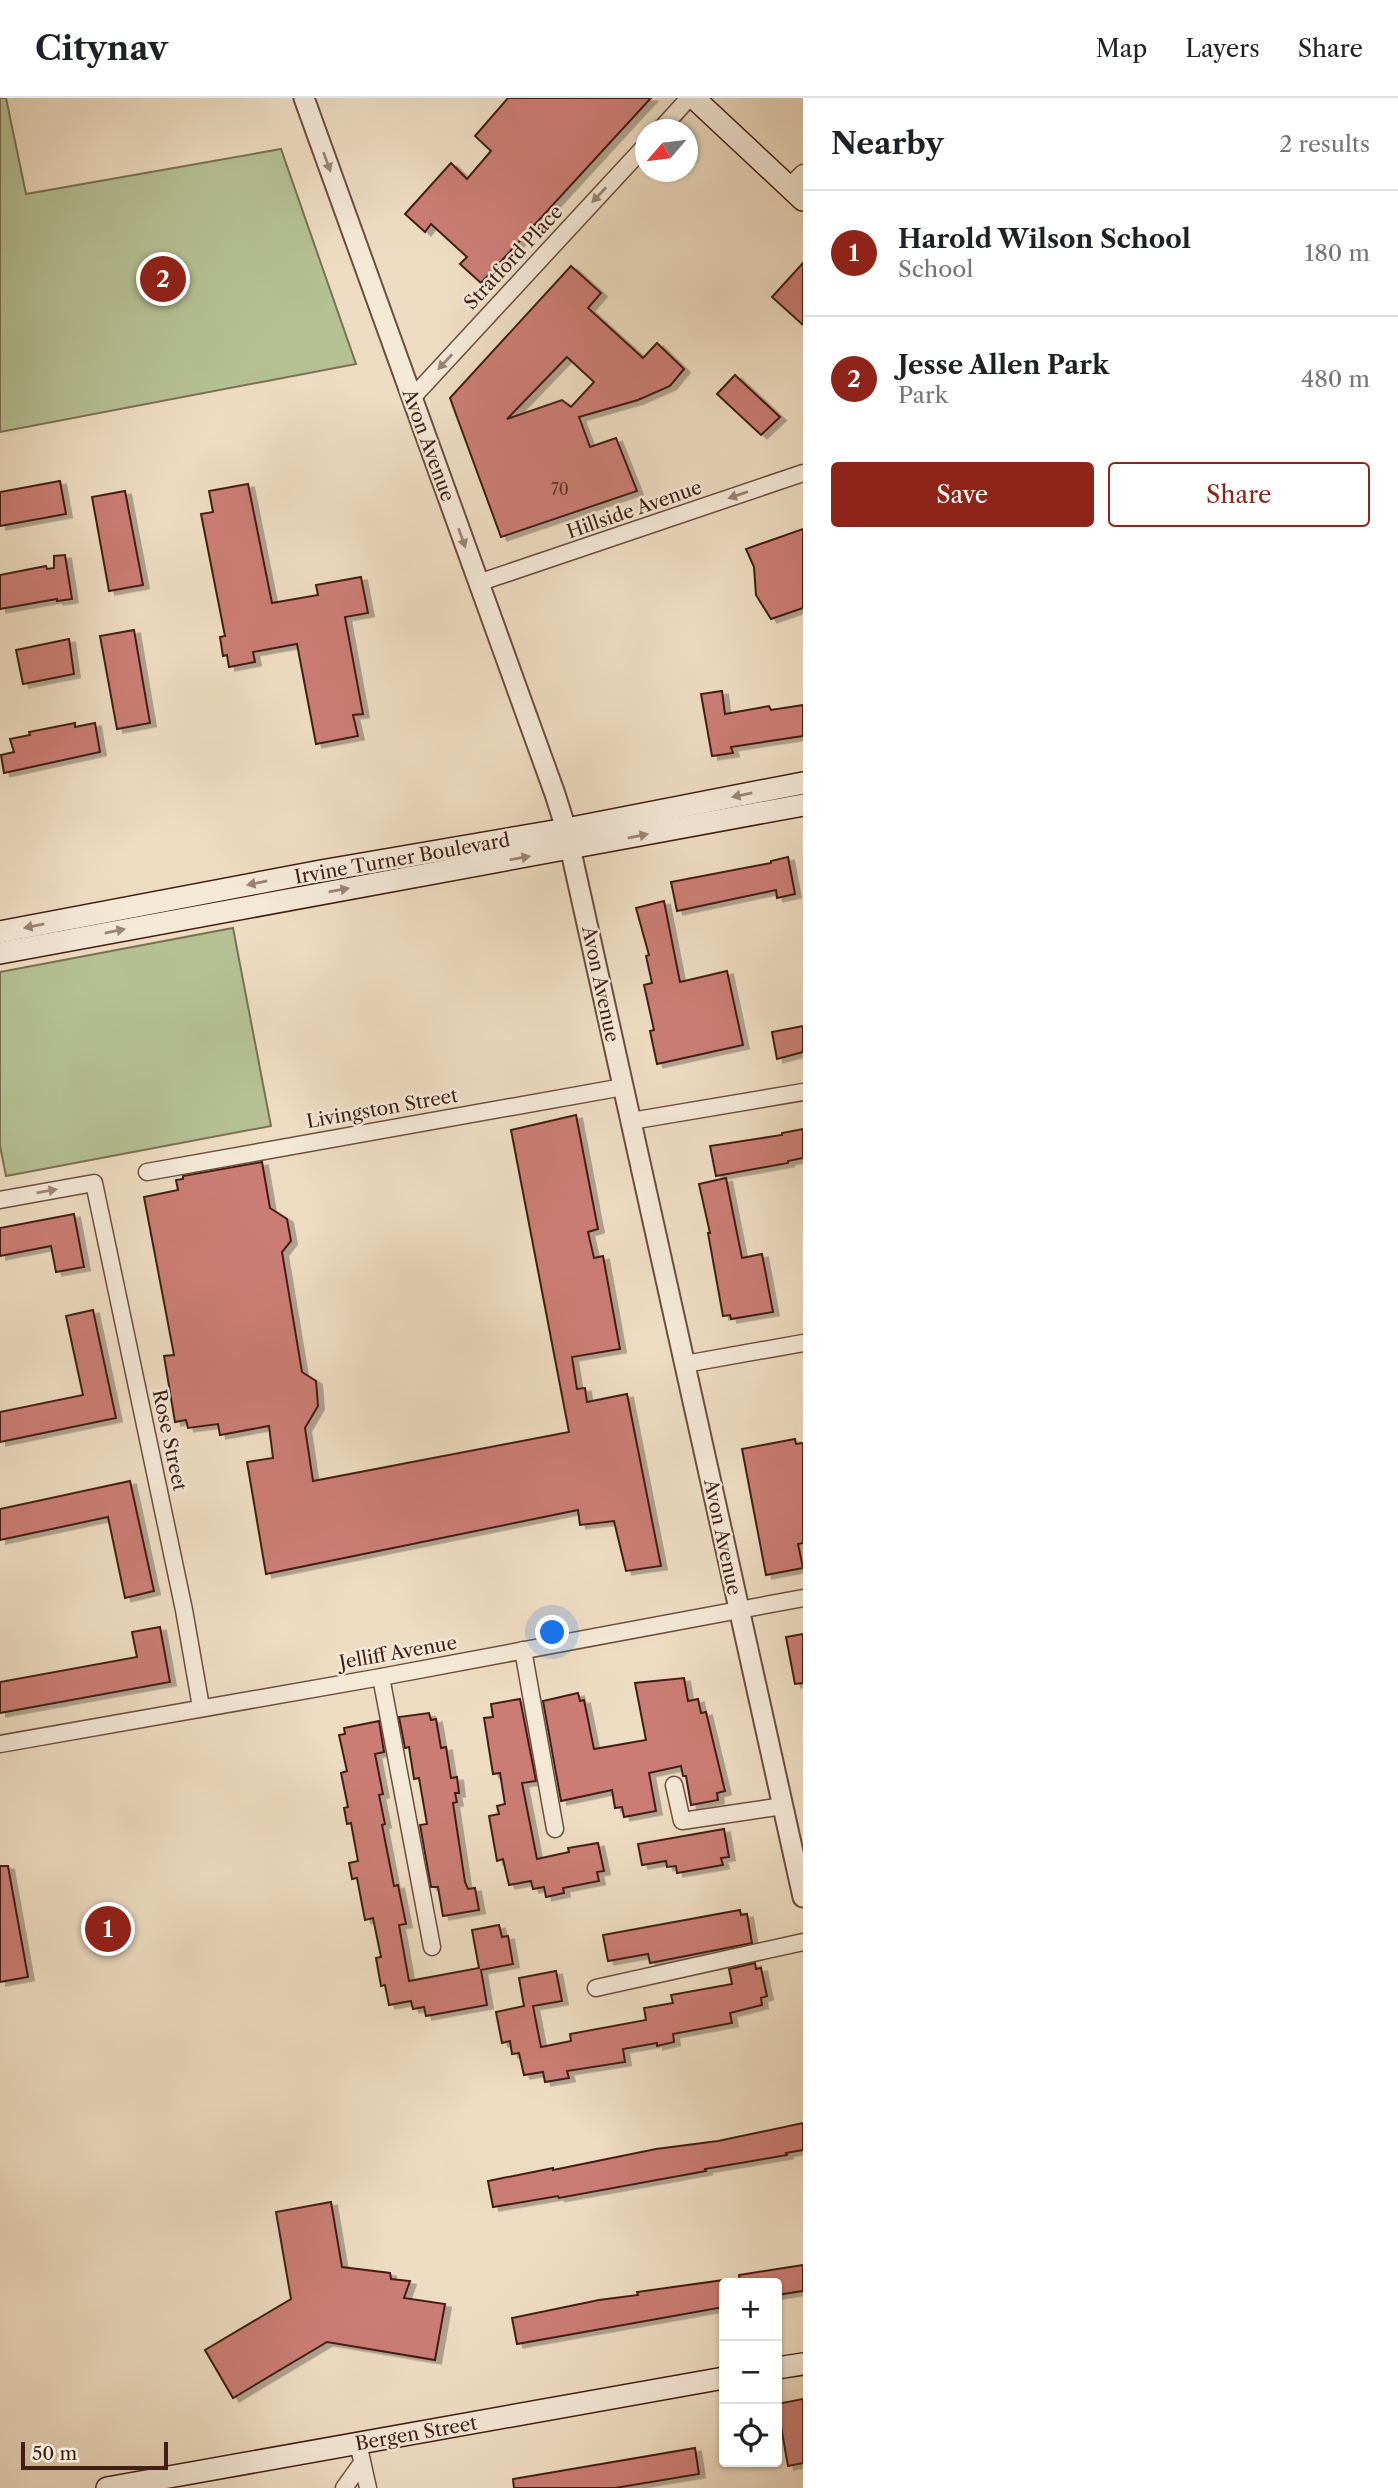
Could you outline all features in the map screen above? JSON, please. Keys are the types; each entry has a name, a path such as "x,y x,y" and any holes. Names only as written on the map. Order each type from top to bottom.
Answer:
{"main road":[{"path":"691,98 798,187"},
{"name":"Irvine Turner Boulevard","path":"0,953 568,839 803,783"},
{"name":"Irvine Turner Boulevard","path":"0,932 321,871 803,805"},
{"path":"782,2367 803,2364"},
{"name":"Bergen Street","path":"107,2488 360,2453 719,2379"}],"street":[{"name":"Avon Avenue","path":"304,98 555,794 568,839 783,1806 798,1851 803,1897"},
{"path":"671,119 691,98"},
{"name":"Stratford Place","path":"412,398 635,157"},
{"name":"Hillside Avenue","path":"478,583 803,474"},
{"name":"Livingston Street","path":"148,1172 623,1087"},
{"path":"631,1121 803,1092"},
{"name":"Rose Street","path":"0,1200 94,1183 184,1610 201,1707"},
{"path":"685,1364 803,1343"},
{"name":"Jelliff Avenue","path":"0,1744 381,1677 803,1598"},
{"path":"523,1650 555,1829"},
{"path":"381,1677 432,1947"},
{"path":"674,1785 682,1821 783,1806"},
{"path":"596,1988 803,1942"},
{"path":"344,2488 360,2453"},
{"path":"360,2453 368,2488"}],"green space":[{"path":"0,98 6,98 26,194 281,149 356,364 0,432"},
{"path":"233,928 271,1126 6,1176 0,1146 0,972"}],"building":[{"path":"508,98 651,98 481,283 460,264 467,257 431,224 425,232 405,214 451,163 467,179 491,151 475,136"},
{"path":"803,263 803,325 772,297"},
{"path":"571,266 601,293 588,308 643,358 657,343 684,369 670,386 638,400 579,417 590,447 616,438 637,491 501,537 450,398","holes":["567,357 594,382 571,407 562,400 507,419"]},
{"path":"735,375 780,417 761,435 717,394"},
{"path":"60,481 66,514 0,526 0,492"},
{"path":"248,484 272,603 318,595 316,585 361,577 368,613 345,617 363,714 353,715 358,736 316,744 297,644 253,652 255,662 229,667 227,655 223,656 220,637 225,636 201,514 213,512 209,491"},
{"path":"125,491 143,585 109,591 92,497"},
{"path":"803,529 803,608 771,619 756,595 754,567 746,549"},
{"path":"65,555 72,599 0,609 0,575 46,566 47,569 54,568 54,556"},
{"path":"134,630 150,723 117,729 100,636"},
{"path":"69,639 74,674 23,684 16,650"},
{"path":"722,691 725,714 769,706 771,710 803,705 803,736 731,747 733,753 712,756 701,694"},
{"path":"75,723 75,727 95,723 100,752 4,773 1,755 14,752 10,739 30,735 29,732"},
{"path":"788,857 795,894 777,898 776,890 677,911 671,882 771,863"},
{"path":"664,901 680,982 727,971 743,1045 657,1064 650,1031 654,1030 644,985 652,983 646,956 649,955 636,908"},
{"path":"803,1026 803,1052 777,1059 772,1032"},
{"path":"576,1115 598,1229 588,1232 594,1258 603,1256 620,1349 572,1357 577,1389 585,1388 587,1402 627,1394 661,1566 626,1571 614,1521 580,1525 578,1510 266,1574 247,1462 273,1458 269,1426 220,1435 218,1424 188,1428 186,1420 175,1422 164,1356 174,1355 144,1197 178,1190 176,1180 183,1179 183,1176 262,1162 270,1208 287,1219 291,1241 282,1252 302,1372 316,1381 318,1406 305,1428 313,1481 569,1432 511,1130"},
{"path":"803,1129 803,1158 716,1176 710,1146 782,1135"},
{"path":"726,1178 742,1258 762,1254 773,1312 731,1319 730,1315 723,1316 699,1184"},
{"path":"74,1214 84,1267 56,1272 51,1246 0,1256 0,1228"},
{"path":"93,1310 116,1418 0,1442 0,1412 83,1395 66,1316"},
{"path":"795,1439 796,1444 803,1443 803,1543 798,1544 803,1568 766,1575 742,1449"},
{"path":"130,1481 154,1591 125,1598 108,1517 0,1540 0,1509"},
{"path":"160,1627 170,1682 0,1713 0,1682 137,1657 132,1632"},
{"path":"803,1634 803,1683 795,1684 786,1637"},
{"path":"684,1678 688,1701 698,1699 701,1713 706,1712 725,1791 717,1793 718,1800 691,1805 686,1776 683,1776 681,1766 649,1773 656,1811 624,1817 622,1807 615,1808 612,1790 561,1801 543,1701 578,1693 580,1701 584,1700 594,1749 646,1740 635,1683"},
{"path":"520,1699 536,1781 522,1783 537,1859 569,1852 568,1848 598,1843 604,1871 597,1872 599,1881 563,1888 564,1893 546,1897 544,1887 533,1889 531,1881 509,1885 503,1859 497,1861 489,1816 499,1814 497,1806 505,1804 500,1773 493,1774 484,1718 493,1717 491,1704"},
{"path":"429,1713 431,1720 436,1719 441,1748 446,1747 451,1778 457,1777 459,1793 455,1793 457,1802 453,1803 465,1882 468,1889 475,1888 479,1910 443,1916 438,1887 431,1887 420,1825 427,1824 419,1778 414,1779 409,1747 405,1748 399,1717"},
{"path":"379,1721 384,1752 375,1754 383,1794 379,1795 385,1824 382,1825 394,1886 398,1885 406,1924 399,1925 409,1981 479,1968 472,1930 499,1925 502,1937 508,1936 513,1964 481,1970 487,2005 426,2016 424,2007 413,2009 411,2001 389,2005 385,1985 381,1986 376,1958 381,1957 373,1918 365,1920 357,1878 352,1879 349,1863 358,1861 351,1823 347,1824 344,1808 348,1807 341,1773 347,1771 339,1735 345,1734 344,1728"},
{"path":"724,1829 729,1857 721,1858 723,1865 677,1873 676,1866 667,1867 666,1861 642,1865 638,1844"},
{"path":"0,1866 8,1866 28,1977 0,1982"},
{"path":"740,1910 741,1915 747,1914 752,1943 650,1963 648,1954 608,1961 603,1935"},
{"path":"755,1963 756,1969 761,1968 767,1996 761,1998 762,2005 730,2013 732,2023 673,2034 674,2042 623,2049 625,2062 567,2071 569,2078 545,2082 543,2072 524,2075 519,2053 512,2054 510,2041 502,2043 496,2012 524,2006 519,1978 556,1971 562,2001 533,2006 541,2047 571,2041 570,2034 646,2020 644,2008 673,2003 671,1995 732,1984 729,1969"},
{"path":"803,2123 803,2150 786,2153 787,2155 559,2198 558,2196 493,2207 488,2181 656,2149 718,2141"},
{"path":"331,2202 342,2267 390,2273 391,2279 410,2281 404,2298 445,2304 435,2360 327,2342 233,2398 205,2350 291,2299 276,2212"},
{"path":"803,2265 803,2291 782,2294 782,2278 739,2278 739,2275"},
{"path":"719,2281 719,2308 517,2344 512,2318 638,2295 637,2292"},
{"path":"803,2399 803,2463 788,2466 782,2432 782,2403"},
{"path":"695,2448 699,2474 615,2488 514,2488 513,2479"}],"place":[{"name":"Jesse Allen Park","path":"163,279"},
{"name":"Harold Wilson School","path":"108,1929"}]}
